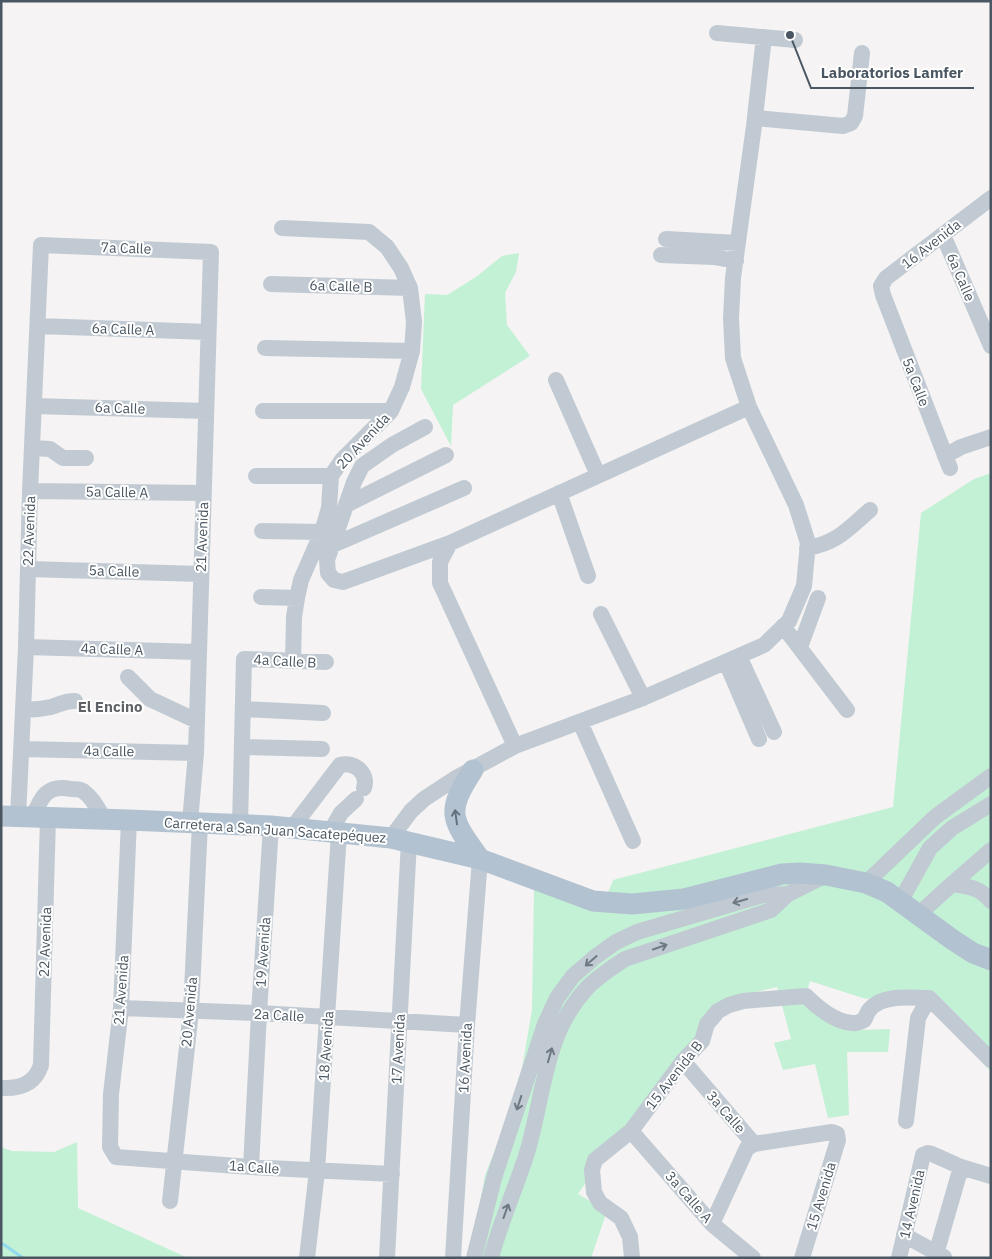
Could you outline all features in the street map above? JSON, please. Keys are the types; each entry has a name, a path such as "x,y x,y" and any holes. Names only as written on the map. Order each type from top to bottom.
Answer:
{"main road":[{"path":"473,770 456,798 454,815 457,826 480,859"},
{"name":"Carretera a San Juan Sacatepéquez","path":"25,817 271,826 400,839 480,859 593,901 632,904 684,899 782,874 826,875 866,883 887,892 953,940 973,953 991,960"}],"street":[{"path":"717,33 795,40"},
{"path":"400,839 411,811 424,799 456,778 514,746 642,698 764,645 789,621 804,586 808,543 796,505 749,408 733,358 731,318 738,243 764,38"},
{"path":"755,118 843,126 851,123 855,116 862,53"},
{"name":"16 Avenida","path":"883,295 881,286 886,278 991,198"},
{"name":"20 Avenida","path":"282,228 369,232 388,247 401,268 410,288 414,322 412,351 402,387 391,411 342,460 331,476 329,508 322,532 301,580 297,598 294,617 293,661"},
{"name":"6a Calle","path":"943,235 991,346"},
{"path":"666,239 738,243"},
{"name":"7a Calle","path":"41,245 211,252"},
{"name":"22 Avenida","path":"1,1088 20,1087 30,1082 38,1075 41,1066 21,749 41,245"},
{"name":"21 Avenida","path":"195,823 200,574 211,252"},
{"path":"661,256 714,257 736,261"},
{"name":"6a Calle B","path":"271,284 410,288"},
{"name":"5a Calle","path":"883,295 948,462 961,447 991,437"},
{"name":"6a Calle A","path":"38,326 208,332"},
{"path":"265,348 412,351"},
{"path":"556,380 598,475"},
{"name":"6a Calle","path":"34,406 206,411"},
{"path":"425,427 392,445 362,466 354,482 327,560 328,573 334,580 343,582 450,543 749,408"},
{"path":"263,411 391,411"},
{"path":"32,448 50,449 63,458 86,458"},
{"path":"346,505 446,455"},
{"path":"256,476 331,476"},
{"path":"333,545 464,488"},
{"name":"5a Calle A","path":"30,490 203,493"},
{"path":"559,493 588,576"},
{"path":"807,548 828,544 870,510"},
{"path":"262,531 322,532"},
{"path":"450,543 440,562 440,582 514,746"},
{"name":"5a Calle","path":"28,569 200,574"},
{"path":"261,597 297,598"},
{"path":"800,648 818,598"},
{"path":"601,614 642,698"},
{"path":"783,626 847,710"},
{"name":"4a Calle A","path":"26,646 198,652"},
{"name":"4a Calle B","path":"243,709 244,659 326,662"},
{"path":"732,659 766,735"},
{"path":"128,677 150,699 197,721"},
{"path":"23,710 37,710 62,702 75,701"},
{"path":"240,825 243,709 323,713"},
{"path":"580,722 633,841"},
{"path":"242,747 322,749"},
{"name":"4a Calle","path":"21,749 196,753"},
{"path":"292,828 340,765 349,764 360,769 366,782 360,793 340,813 335,833"},
{"path":"866,883 935,817 991,776"},
{"path":"25,817 52,788 62,787 82,790 94,802 104,819"},
{"path":"900,902 930,848 952,828 991,804"},
{"name":"21 Avenida","path":"116,1157 110,1147 111,1094 121,1008 129,820"},
{"name":"20 Avenida","path":"170,1201 191,1011 195,823"},
{"name":"19 Avenida","path":"251,1167 271,826"},
{"name":"18 Avenida","path":"306,1258 317,1171 328,1018 335,833"},
{"name":"17 Avenida","path":"387,1258 400,1022 400,839"},
{"path":"918,915 991,850"},
{"name":"16 Avenida","path":"453,1258 467,1025 480,859"},
{"path":"491,1258 526,1155 553,1045 571,1007 587,988 605,972 625,959 770,910 788,894 826,875"},
{"path":"952,884 976,888 983,892 991,901"},
{"path":"474,1258 494,1178 545,1024 557,998 573,976 616,942 637,932 763,895 788,894"},
{"name":"15 Avenida B","path":"632,1258 630,1236 621,1218 600,1203 594,1192 592,1170 595,1160 631,1131 683,1061 702,1041 707,1024 718,1011 743,1001 806,996 828,1014 841,1021 854,1024 864,1020 870,1009 881,1001 929,998"},
{"path":"906,1121 918,1018 929,998 991,1060"},
{"name":"2a Calle","path":"121,1008 259,1013 467,1025"},
{"name":"3a Calle","path":"683,1061 754,1144 832,1132 837,1134"},
{"name":"3a Calle A","path":"631,1131 712,1224 753,1258"},
{"name":"15 Avenida","path":"802,1258 838,1140 837,1134"},
{"path":"712,1224 747,1148 754,1144"},
{"name":"14 Avenida","path":"899,1258 923,1155 928,1153 961,1167"},
{"name":"1a Calle","path":"116,1157 251,1167 392,1174"},
{"path":"904,1235 941,1256 961,1167 991,1176"}],"green space":[{"path":"519,253 516,272 505,293 507,325 530,356 453,405 451,446 421,389 425,294 447,295 476,277 502,256"},
{"path":"991,473 991,1072 931,1003 884,995 866,999 810,981 807,991 859,1030 890,1029 888,1052 847,1052 849,1115 828,1118 815,1064 783,1070 774,1043 791,1039 777,987 739,996 697,1036 622,1130 578,1194 607,1211 591,1258 470,1258 485,1175 502,1133 522,1068 532,1010 534,889 602,908 613,880 893,807 921,513 974,479"},
{"path":"77,1142 78,1208 188,1258 1,1258 1,1147 12,1151 54,1152"}],"waterway":[{"path":"1,1244 23,1258"}],"place":[{"name":"Laboratorios Lamfer","path":"790,35"}],"district":[{"name":"El Encino","path":"110,706"}]}
